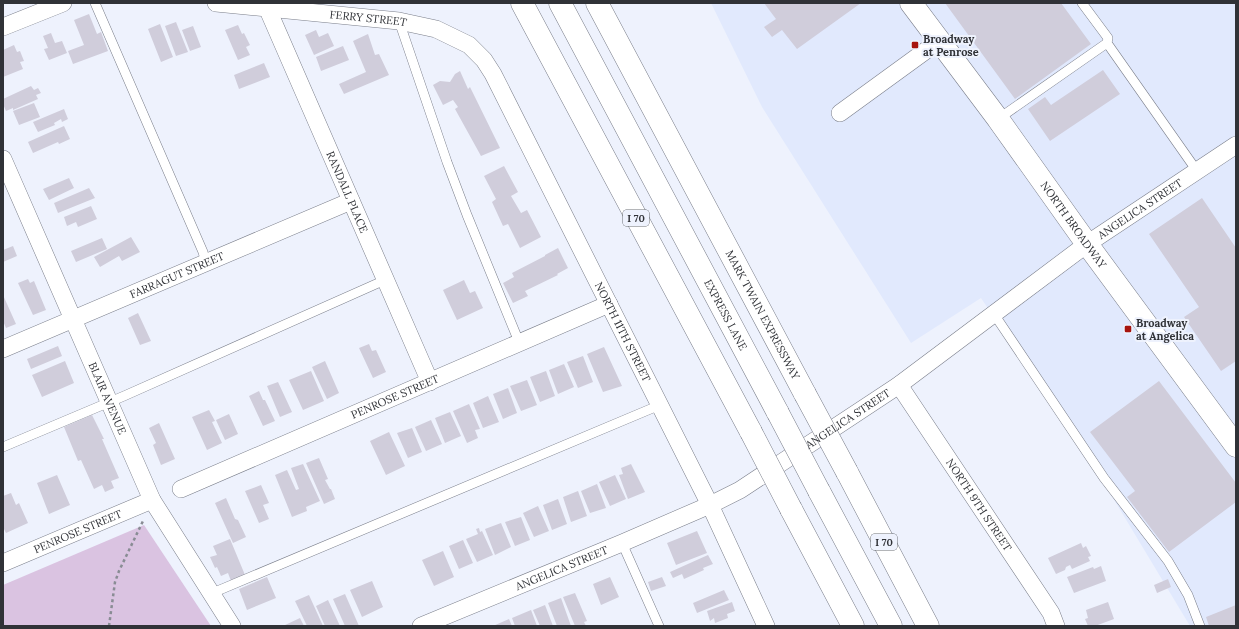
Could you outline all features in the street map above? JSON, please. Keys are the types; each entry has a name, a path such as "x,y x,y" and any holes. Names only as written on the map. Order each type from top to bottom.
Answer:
{"main road":[{"name":"I 70","path":"522,3 853,626"},
{"name":"EXPRESS LANE","path":"560,3 891,626"},
{"name":"MARK TWAIN EXPRESSWAY","path":"597,3 928,626"},
{"name":"NORTH BROADWAY","path":"911,3 998,119 1087,244 1236,446"}],"street":[{"path":"3,27 63,3"},
{"name":"FERRY STREET","path":"216,3 266,5 399,21 436,29 470,45"},
{"name":"RANDALL PLACE","path":"266,5 430,382"},
{"path":"840,113 939,41"},
{"name":"NORTH 11TH STREET","path":"470,45 484,60 494,74 710,505 766,626"},
{"name":"ANGELICA STREET","path":"421,626 622,543 710,505 740,490 899,385 1087,244 1236,145"},
{"name":"BLAIR AVENUE","path":"3,159 152,500 210,594 232,626"},
{"name":"FARRAGUT STREET","path":"3,349 351,201"},
{"name":"PENROSE STREET","path":"181,488 609,304"},
{"name":"NORTH 9TH STREET","path":"899,385 1046,607 1056,626"},
{"name":"PENROSE STREET","path":"3,562 152,500"}],"lane":[{"path":"95,3 203,252 206,263"},
{"path":"1082,3 1108,38 1107,42 1197,171"},
{"path":"399,21 457,189 519,342"},
{"path":"998,119 1107,42"},
{"path":"3,447 109,403 385,280"},
{"path":"994,314 1104,478 1168,561 1188,595 1200,626"},
{"path":"210,594 660,405"},
{"path":"622,543 659,626"}],"path":[{"path":"109,626 119,571 144,520"}],"shaded area":[{"path":"711,3 1236,3 1236,626 1190,626 1095,468 981,298 911,343 762,107"},
{"path":"144,525 211,626 3,626 3,585"}],"building":[{"path":"764,3 861,3 797,49 782,30 772,37 764,27 776,19"},
{"path":"945,3 1061,3 1091,44 1015,99"},
{"path":"89,14 97,34 101,32 108,51 73,64 68,51 84,45 74,20"},
{"path":"176,22 188,52 176,56 165,26"},
{"path":"160,24 173,57 161,62 148,29"},
{"path":"238,25 242,34 244,33 250,45 246,47 250,55 238,60 225,30"},
{"path":"193,26 201,47 190,51 182,30"},
{"path":"316,30 319,37 328,33 334,46 314,55 305,35"},
{"path":"51,33 55,43 62,41 67,53 49,60 44,49 48,48 43,36"},
{"path":"368,34 375,55 379,54 389,75 344,94 339,84 366,72 353,41"},
{"path":"14,45 17,52 20,51 24,61 20,62 23,69 3,77 3,50"},
{"path":"343,46 349,60 321,71 316,57"},
{"path":"264,63 270,77 239,89 234,75"},
{"path":"1103,70 1120,94 1050,141 1028,109 1045,97 1051,105"},
{"path":"460,71 468,89 470,87 500,148 481,156 455,109 458,107 453,100 443,105 433,85 440,81 450,82 455,74"},
{"path":"31,86 34,90 38,88 41,93 36,95 38,99 13,110 13,108 6,111 3,104 3,99"},
{"path":"34,103 40,117 19,125 13,111"},
{"path":"64,109 68,119 62,122 61,119 54,123 55,125 38,132 33,122"},
{"path":"64,126 70,139 59,144 58,142 33,153 28,142"},
{"path":"504,166 518,192 511,196 521,213 527,210 541,237 520,248 508,224 503,226 492,202 496,199 484,176"},
{"path":"69,178 74,188 49,200 43,189"},
{"path":"89,188 95,198 58,213 54,203"},
{"path":"1202,198 1236,248 1236,361 1221,371 1184,317 1199,307 1149,234"},
{"path":"91,206 97,219 78,227 76,222 67,226 64,217"},
{"path":"131,237 140,252 122,261 119,256 100,267 94,257"},
{"path":"102,238 107,249 76,262 71,251"},
{"path":"13,246 17,256 3,262 3,250"},
{"path":"558,248 568,268 557,274 558,275 525,291 528,296 513,303 503,283 514,277 512,273"},
{"path":"28,279 30,283 34,281 46,310 33,315 18,283"},
{"path":"464,280 470,293 475,291 483,308 457,320 443,290"},
{"path":"3,295 16,324 6,328 3,321"},
{"path":"138,313 151,341 140,345 128,318"},
{"path":"369,344 372,351 376,350 386,372 373,378 359,348"},
{"path":"58,346 62,356 31,369 27,359"},
{"path":"604,347 622,386 603,392 587,354"},
{"path":"583,356 593,382 578,388 567,362"},
{"path":"65,361 74,383 42,397 32,375"},
{"path":"325,361 339,393 327,399 312,367"},
{"path":"564,364 574,387 558,394 549,370"},
{"path":"311,371 324,401 303,410 289,380"},
{"path":"546,371 555,396 540,402 530,377"},
{"path":"527,380 537,405 521,411 510,386"},
{"path":"1159,381 1236,483 1236,502 1169,552 1127,497 1135,491 1090,432"},
{"path":"278,382 292,412 280,417 267,386"},
{"path":"508,388 517,413 503,419 493,394"},
{"path":"259,391 275,421 263,426 249,396"},
{"path":"488,396 499,422 483,428 473,403"},
{"path":"469,404 480,429 475,430 478,438 467,443 453,411"},
{"path":"209,410 215,421 212,422 222,443 207,450 192,417"},
{"path":"450,412 461,436 445,443 435,418"},
{"path":"229,414 238,434 225,440 216,420"},
{"path":"92,415 104,439 102,439 119,478 111,481 114,488 105,492 102,485 94,489 81,460 78,461 64,427"},
{"path":"431,420 442,444 426,451 415,427"},
{"path":"159,423 175,459 161,465 153,445 156,443 149,428"},
{"path":"412,428 422,452 408,458 397,433"},
{"path":"389,432 405,466 386,475 370,441"},
{"path":"319,458 328,479 325,480 335,499 324,504 306,463"},
{"path":"303,464 320,501 306,507 307,511 292,517 275,475 287,470 296,490 299,489 291,468"},
{"path":"631,464 645,492 628,499 619,475 623,474 621,468"},
{"path":"57,475 70,505 49,514 37,483"},
{"path":"615,475 626,499 610,506 599,482"},
{"path":"597,484 606,508 590,513 581,491"},
{"path":"261,485 269,503 263,505 269,519 259,523 245,491"},
{"path":"578,491 587,516 571,522 563,497"},
{"path":"11,493 16,505 19,503 28,523 6,533 3,527 3,496"},
{"path":"226,498 235,519 238,520 246,537 233,543 215,503"},
{"path":"558,499 567,524 552,530 543,505"},
{"path":"538,506 549,531 534,537 523,513"},
{"path":"521,517 530,540 515,546 505,522"},
{"path":"501,523 511,547 495,555 485,529"},
{"path":"479,528 480,532 482,531 493,555 477,562 466,539 478,534 476,529"},
{"path":"697,531 707,553 676,565 667,543"},
{"path":"230,539 245,575 231,581 228,573 221,576 210,557 217,555 213,546"},
{"path":"463,540 473,563 459,569 449,546"},
{"path":"1081,543 1083,548 1086,546 1091,556 1088,557 1090,561 1072,569 1070,565 1066,567 1065,570 1056,574 1048,558"},
{"path":"443,551 454,577 434,586 422,560"},
{"path":"708,555 713,564 703,568 704,570 684,579 682,574 673,578 670,572"},
{"path":"1101,566 1106,581 1074,593 1067,577 1093,567 1094,569"},
{"path":"267,577 276,598 247,610 239,589"},
{"path":"610,577 619,597 601,605 593,584"},
{"path":"662,577 666,586 651,591 648,582"},
{"path":"1168,579 1171,587 1157,593 1154,585"},
{"path":"372,581 383,607 362,617 350,590"},
{"path":"724,590 729,600 697,613 693,603"},
{"path":"575,593 587,621 584,622 586,626 575,626 563,597"},
{"path":"345,594 359,626 345,626 333,599"},
{"path":"309,595 323,626 307,626 295,601"},
{"path":"561,598 571,626 557,626 548,603"},
{"path":"328,600 340,626 325,626 316,606"},
{"path":"732,602 735,611 727,614 728,618 715,623 714,618 710,621 707,611"},
{"path":"1108,602 1114,619 1095,626 1088,626 1085,619 1088,618 1086,610"},
{"path":"545,605 553,626 540,626 533,610"},
{"path":"1236,605 1236,626 1209,626 1206,617"},
{"path":"531,610 537,626 515,626 512,618"},
{"path":"300,618 304,626 283,626"},
{"path":"509,619 512,626 493,626"}],"place":[{"name":"Broadway at Penrose","path":"915,45"},
{"name":"Broadway at Angelica","path":"1128,329"}]}
